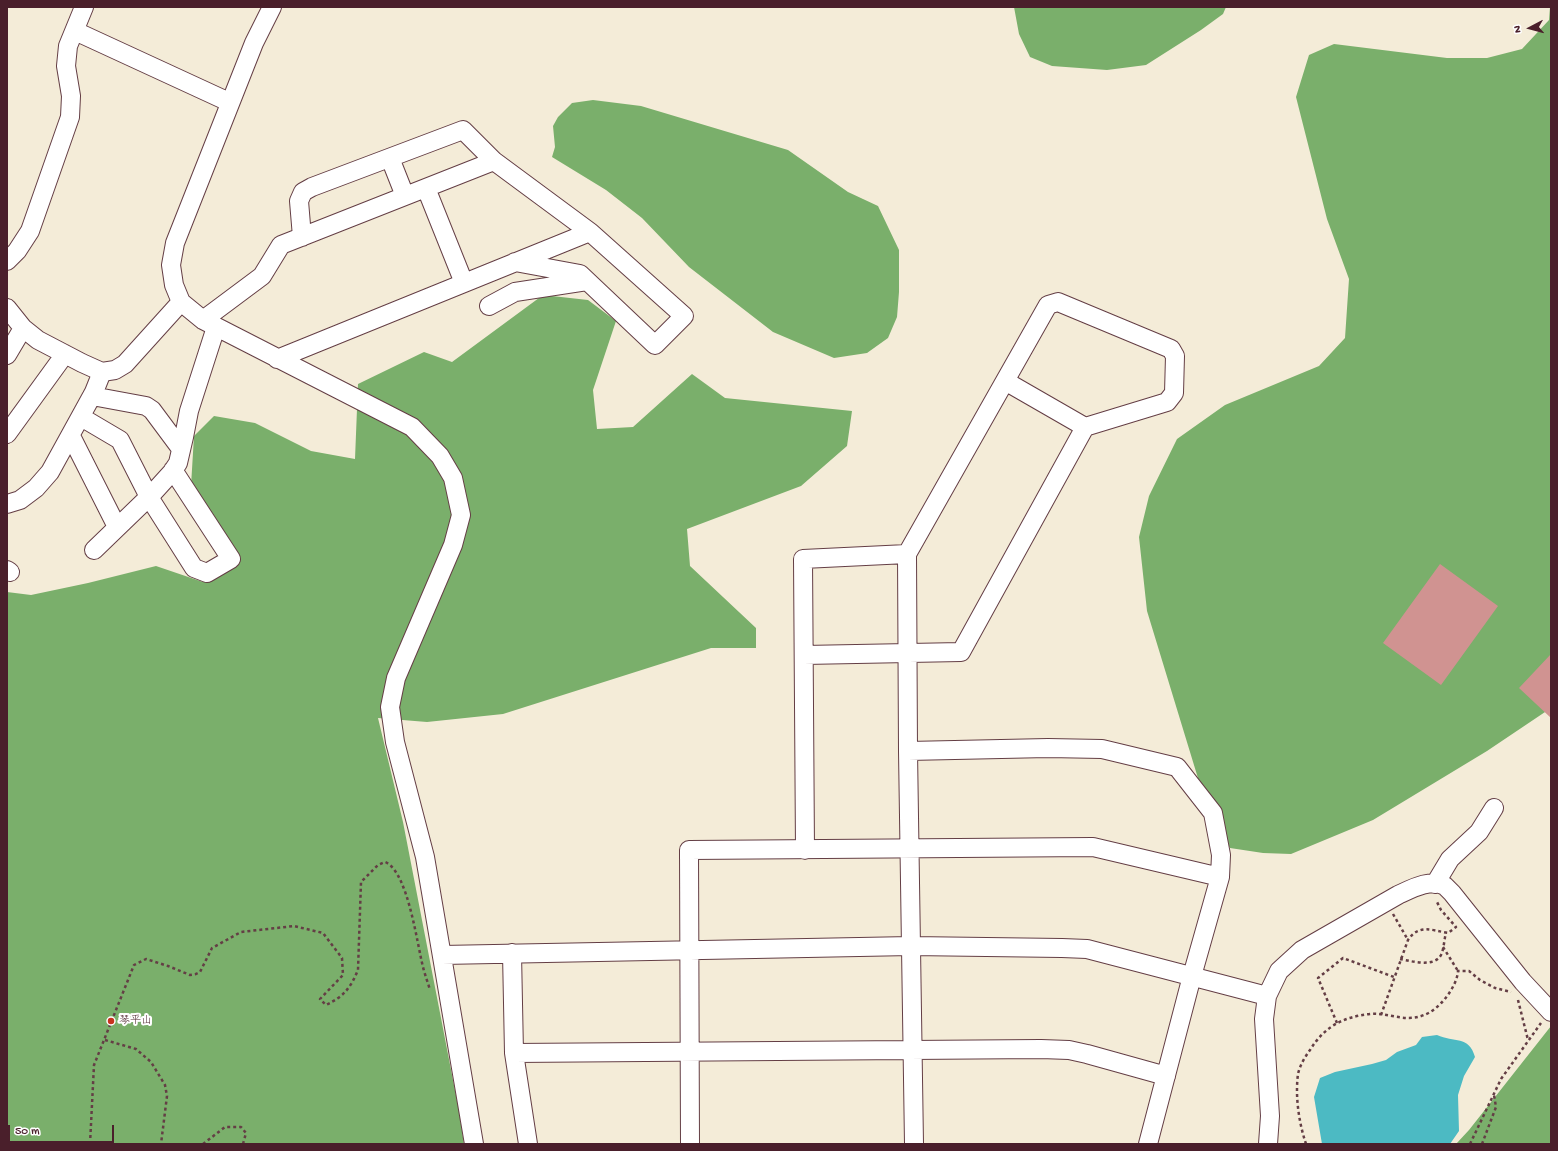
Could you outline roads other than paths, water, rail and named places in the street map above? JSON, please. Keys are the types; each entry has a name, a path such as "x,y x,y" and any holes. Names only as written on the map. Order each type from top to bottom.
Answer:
{"street":[{"path":"7,261 17,251 30,231 70,118 72,96 66,66 68,46 84,7"},
{"path":"272,7 254,43 229,102 175,243 171,265 174,285 181,302 210,324 412,427 440,456 453,478 461,516 454,545 396,678 390,707 395,742 425,857 474,1144"},
{"path":"75,31 229,102"},
{"path":"302,236 299,201 303,192 463,130 494,161 590,232 684,316 655,345 580,274 515,262"},
{"path":"390,158 405,196"},
{"path":"94,550 149,497 178,463 210,324 262,276 281,245 494,161"},
{"path":"426,188 464,283"},
{"path":"277,359 590,232"},
{"path":"489,306 515,292 587,281"},
{"path":"12,316 38,340 102,372 115,370 125,364 181,302"},
{"path":"804,655 907,653 961,652 1085,427 1167,402 1174,393 1175,356 1171,349 1058,302 1048,305 907,554 907,653 909,849 914,1144"},
{"path":"7,355 12,316"},
{"path":"7,434 65,354"},
{"path":"7,504 20,500 36,488 50,472 92,396 102,372"},
{"path":"1005,381 1085,427"},
{"path":"92,396 146,406 152,410 181,449"},
{"path":"81,417 120,440 149,497 194,568 207,573 231,559 173,470"},
{"path":"71,436 117,527"},
{"path":"805,850 803,559 907,554"},
{"path":"908,751 1048,748 1102,749 1177,767 1213,813 1221,855 1220,877 1192,976 1148,1144"},
{"path":"1436,884 1450,859 1479,832 1494,808"},
{"path":"690,1144 689,850 1093,846 1220,877"},
{"path":"1268,1144 1270,1116 1264,1019 1267,996 1279,971 1302,950 1413,887 1436,884 1444,886 1452,893 1523,982 1551,1012"},
{"path":"442,955 911,946 1087,949 1267,996"},
{"path":"512,953 514,1053 528,1144"},
{"path":"514,1053 1041,1049 1069,1050 1166,1076"}],"water":[{"path":"1437,1035 1465,1042 1469,1045 1475,1057 1464,1076 1458,1095 1459,1131 1450,1144 1322,1144 1314,1097 1320,1078 1335,1072 1386,1060 1397,1052 1416,1045 1422,1037"}],"place":[{"name":"琴平山","path":"111,1021"}]}
